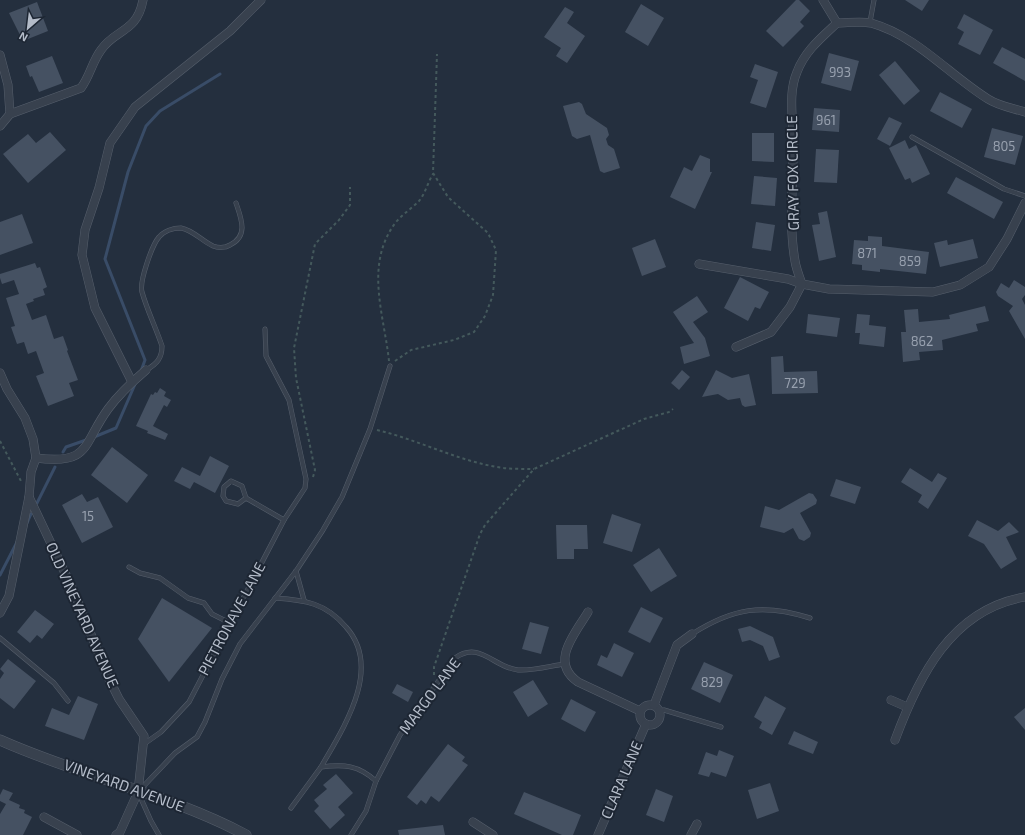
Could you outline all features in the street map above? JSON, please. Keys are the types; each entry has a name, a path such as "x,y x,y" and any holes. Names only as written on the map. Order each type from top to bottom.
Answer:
{"street":[{"path":"0,126 10,114 81,88 88,78 101,49 134,21 142,8 143,0"},
{"path":"132,382 95,308 82,255 85,230 99,188 110,144 135,107 230,31 261,0"},
{"path":"823,0 837,23 870,23 900,35 920,47 988,99 1003,106 1025,112"},
{"name":"GRAY FOX CIRCLE","path":"802,284 794,254 792,212 792,100 796,73 803,58 837,23"},
{"path":"0,55 8,85 10,114"},
{"path":"699,264 829,289 933,292 960,285 989,267 1007,239 1025,203"},
{"path":"736,347 771,332 790,307 802,284"},
{"path":"36,458 66,460 79,454 86,448 107,411 132,382 146,370"},
{"path":"0,373 7,389 25,418 33,439 36,458 31,472 29,497 9,596 0,613"},
{"name":"OLD VINEYARD AVENUE","path":"29,497 74,592 108,677 119,699 144,736 138,792 120,832 116,835"},
{"path":"895,740 907,707 925,672 945,643 971,620 994,607 1025,597"},
{"path":"588,612 566,651 564,664 570,676 578,682 640,711"},
{"path":"657,708 645,705 640,711 640,718 646,724 651,725 658,722 660,718 657,708 677,645 692,634"},
{"path":"891,700 907,707"},
{"name":"CLARA LANE","path":"598,835 646,724"},
{"name":"VINEYARD AVENUE","path":"0,740 225,824 246,835"},
{"path":"44,817 77,835"},
{"path":"473,822 493,835"},
{"path":"691,835 697,824"}],"lane":[{"path":"870,23 874,0"},
{"path":"912,137 1004,189 1025,196"},
{"path":"146,370 159,360 162,353 162,346 141,286 156,243 166,232 174,228 182,228 213,246 220,248 228,246 238,241 242,233 243,224 236,203"},
{"name":"PIETRONAVE LANE","path":"143,744 161,732 189,702 284,520 305,488 306,479 289,400 266,356 265,329"},
{"path":"159,835 138,792 175,753 196,737 205,722 222,679 240,644 296,571 342,497 370,429 390,366"},
{"path":"246,498 238,504 226,501 223,496 224,487 231,482 242,486 246,498 284,520"},
{"path":"129,567 140,573 160,578 188,598 204,603 212,614 230,623"},
{"path":"296,571 304,600"},
{"path":"275,598 304,600 338,617 356,637 361,656 361,677 347,720 321,767 291,808"},
{"path":"692,634 714,620 746,610 786,610 810,618"},
{"path":"0,638 54,683 68,701"},
{"name":"MARGO LANE","path":"350,835 366,811 376,781 400,735 455,658 462,653 471,651 516,670 564,664"},
{"path":"657,708 721,727"},
{"path":"321,767 343,764 368,774 376,781"}],"path":[{"path":"390,366 378,288 378,265 383,247 396,222 420,199 433,173 437,54"},
{"path":"390,366 398,358 411,350 454,340 474,332 485,316 493,294 496,250 488,233 448,197 433,173"},
{"path":"312,480 315,470 296,378 294,348 315,244 339,220 350,205 350,187"},
{"path":"434,686 434,666 480,534 485,525 534,469 644,419 670,412 673,409"},
{"path":"370,429 396,435 472,460 503,468 534,469"},
{"path":"0,441 29,497"}],"building":[{"path":"796,0 799,0 810,11 800,22 804,26 783,47 766,31"},
{"path":"905,0 929,0 922,11"},
{"path":"37,2 48,31 23,41 9,13"},
{"path":"641,4 664,18 648,46 625,32"},
{"path":"565,7 574,12 567,23 585,36 567,63 556,56 561,48 544,37"},
{"path":"964,14 993,30 980,55 958,44 964,32 957,28"},
{"path":"1002,47 1025,59 1025,81 993,63"},
{"path":"829,53 859,61 851,91 821,83"},
{"path":"52,56 63,83 39,92 32,76 30,77 26,66"},
{"path":"895,61 920,91 904,105 879,75"},
{"path":"755,64 778,72 766,108 750,103 758,80 750,77"},
{"path":"940,92 972,109 962,128 930,111"},
{"path":"579,102 582,104 586,114 607,128 609,135 606,139 608,145 614,149 620,168 604,173 600,171 590,135 577,139 572,136 563,106"},
{"path":"814,108 840,110 839,132 812,130"},
{"path":"889,117 902,123 890,146 877,139"},
{"path":"992,128 1023,136 1015,165 984,157"},
{"path":"50,132 66,150 28,183 3,154 28,134 36,143"},
{"path":"752,133 774,133 774,162 752,161"},
{"path":"905,140 909,149 916,145 930,174 912,183 910,178 905,180 889,148"},
{"path":"816,149 839,150 837,183 814,182"},
{"path":"700,155 710,159 710,172 712,172 695,209 670,197 684,167 692,171"},
{"path":"754,176 777,178 775,206 751,204"},
{"path":"956,177 1003,202 994,219 947,193"},
{"path":"827,211 836,257 819,261 812,225 820,224 818,213"},
{"path":"22,214 33,243 0,255 0,222"},
{"path":"756,222 775,225 771,251 752,248"},
{"path":"868,236 882,237 882,246 929,252 926,274 880,269 880,272 862,270 862,265 852,264 854,240 868,241"},
{"path":"655,239 666,267 642,276 632,248"},
{"path":"973,239 978,258 940,267 934,243 947,240 948,245"},
{"path":"35,263 37,268 40,267 47,287 43,289 45,295 33,299 34,301 26,304 32,320 46,315 54,339 63,336 78,380 69,383 74,396 48,406 36,376 44,373 36,351 28,354 24,342 17,344 11,327 15,326 6,298 19,294 14,280 2,284 0,278 0,274"},
{"path":"740,277 769,292 760,309 755,307 748,321 724,308"},
{"path":"1014,280 1025,287 1025,295 1022,299 1025,305 1025,339 1009,311 1013,306 998,296 996,292 1001,283 1009,288"},
{"path":"697,296 708,312 693,322 705,338 710,356 684,364 680,347 694,343 673,312"},
{"path":"985,306 989,321 976,324 978,331 942,340 943,350 919,352 920,360 903,362 901,332 906,332 904,310 918,309 919,322 950,319 949,315"},
{"path":"808,314 840,318 837,337 806,333"},
{"path":"857,314 870,315 869,325 886,327 884,347 859,344 860,333 855,333"},
{"path":"783,356 784,372 817,371 818,393 772,394 771,357"},
{"path":"682,370 690,377 679,390 671,383"},
{"path":"716,370 732,378 749,374 756,405 745,407 742,405 740,398 728,400 718,394 702,397"},
{"path":"160,388 166,392 164,396 171,400 167,407 164,405 153,426 168,434 165,440 147,433 148,431 136,426 151,394 153,395 155,392 157,393"},
{"path":"112,447 148,475 127,503 91,475"},
{"path":"210,456 229,466 215,493 194,482 190,489 174,481 182,467 200,476"},
{"path":"910,468 932,482 938,473 947,478 928,509 918,502 922,495 901,482"},
{"path":"836,479 861,487 855,504 830,496"},
{"path":"809,493 813,494 817,500 816,504 800,513 811,533 810,537 804,541 799,539 793,528 784,533 760,527 765,506 779,510"},
{"path":"82,494 87,502 98,497 113,527 82,543 62,505"},
{"path":"612,514 641,524 632,552 603,543"},
{"path":"977,520 998,531 1009,522 1019,532 1006,537 1017,559 1001,569 984,544 968,536"},
{"path":"556,525 587,525 588,549 574,549 574,559 557,559"},
{"path":"659,548 677,576 651,592 633,565"},
{"path":"162,598 212,628 169,682 138,639"},
{"path":"641,607 663,618 650,643 628,632"},
{"path":"35,610 54,624 42,639 37,635 30,643 17,632"},
{"path":"530,622 549,627 541,654 522,649"},
{"path":"750,626 773,637 780,657 769,661 763,646 750,640 742,642 738,629"},
{"path":"614,643 634,653 622,677 597,665 601,655 607,658"},
{"path":"8,659 36,681 14,709 0,698 0,679 4,673 0,669"},
{"path":"704,662 733,675 720,703 691,689"},
{"path":"533,680 548,704 528,717 513,692"},
{"path":"397,684 413,692 408,702 392,693"},
{"path":"78,696 98,704 84,740 45,726 52,708 69,715"},
{"path":"765,696 786,708 772,735 759,728 762,722 754,717"},
{"path":"571,699 596,712 585,732 561,719"},
{"path":"1025,708 1025,730 1014,717"},
{"path":"794,731 818,742 813,754 788,744"},
{"path":"448,744 465,757 462,761 468,765 439,802 431,796 426,804 421,800 417,805 407,797"},
{"path":"719,750 734,756 726,777 711,772 709,777 698,774 706,752 717,756"},
{"path":"336,774 353,793 338,807 345,815 330,829 314,811 319,806 314,800 327,789 323,785"},
{"path":"770,783 779,811 757,819 748,790"},
{"path":"3,789 13,793 9,800 20,805 19,808 25,810 24,813 32,817 23,835 0,835 0,814 6,804 0,801 0,795"},
{"path":"656,789 673,796 664,822 646,815"},
{"path":"524,792 581,815 573,835 562,835 514,814"},
{"path":"443,825 445,835 399,835 398,830"}],"waterway":[{"path":"141,371 145,360 105,259 128,172 146,126 160,111 220,74"},
{"path":"94,437 116,428 136,382"},
{"path":"63,452 66,447 89,439"},
{"path":"37,503 55,467"},
{"path":"27,523 31,514"},
{"path":"0,575 17,542"}]}
